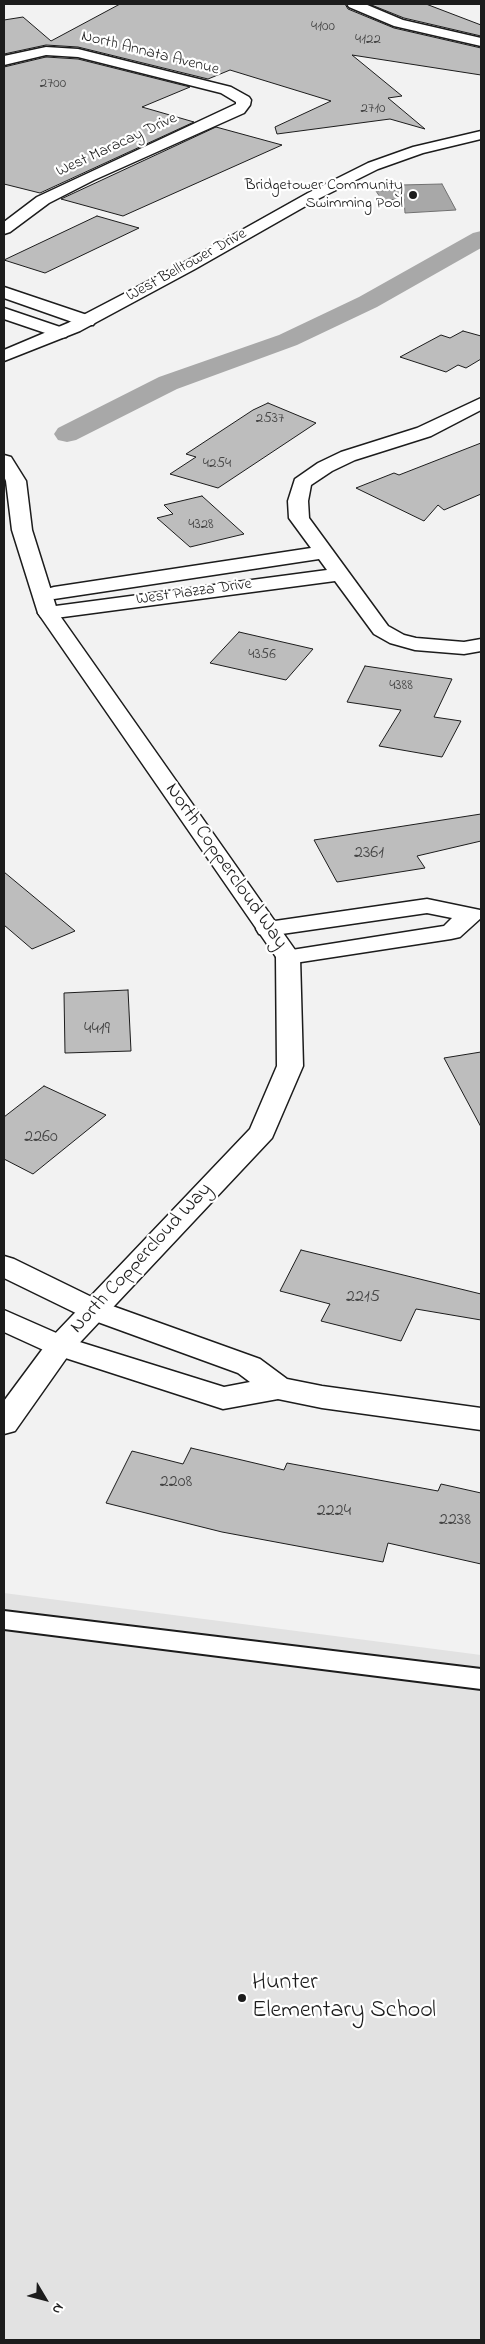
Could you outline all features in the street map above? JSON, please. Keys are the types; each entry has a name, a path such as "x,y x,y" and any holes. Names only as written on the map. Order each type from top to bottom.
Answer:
{"street":[{"path":"354,4 399,23 481,42"},
{"name":"North Annata Avenue","path":"4,62 18,56 46,51 78,53 226,90 244,100"},
{"name":"West Maracay Drive","path":"4,229 43,200 89,177 239,110 244,100"},
{"name":"West Belltower Drive","path":"4,356 87,321 313,196 373,166 418,150 481,135"},
{"path":"4,292 87,321"},
{"path":"4,314 60,333"},
{"path":"481,403 424,432 348,456 324,467 302,483 298,501 299,518 381,630 415,644 464,648 481,646"},
{"name":"North Coppercloud Way","path":"4,461 16,481 22,530 45,604 288,957 290,1066 262,1132 60,1346 4,1423"},
{"name":"West Piazza Drive","path":"45,604 324,552"},
{"name":"West Piazza Drive","path":"45,604 340,574"},
{"path":"268,929 427,906 476,914"},
{"path":"288,957 451,932 476,914"},
{"path":"4,1266 94,1310 249,1366 278,1388"},
{"path":"4,1320 60,1346 223,1398 278,1388 322,1397 481,1419"}],"lane":[{"path":"4,1620 481,1678"}],"shaded area":[{"name":"Bridgetower Community Swimming Pool","path":"442,184 456,210 405,213 404,199 382,200 376,191 402,190 401,185"},
{"name":"Hunter Elementary School","path":"4,1593 481,1655 481,2340 4,2340"}],"building":[{"path":"120,4 345,4 348,9 394,28 481,48 481,75 352,55 402,96 388,98 425,129 390,119 277,134 275,127 331,101 230,70 208,79 78,47 46,45 4,54 4,20 23,17 51,41"},
{"path":"369,4 426,4 481,25 481,36 404,18"},
{"path":"46,57 78,59 190,87 142,107 194,122 40,193 4,184 4,67"},
{"path":"216,127 282,145 123,216 61,199"},
{"path":"97,216 139,228 45,273 4,260"},
{"path":"463,331 481,336 481,359 466,368 458,365 446,372 400,357 441,335 450,338"},
{"path":"268,403 316,423 218,488 170,474 196,457 186,454 253,410"},
{"path":"481,443 481,494 444,510 438,505 424,521 356,488 394,473 399,475"},
{"path":"202,496 244,534 190,547 157,518 173,514 164,505"},
{"path":"239,632 313,649 286,680 210,663"},
{"path":"365,666 452,679 434,717 461,721 442,757 379,746 401,710 347,702"},
{"path":"481,814 481,841 417,856 425,868 337,882 314,840"},
{"path":"4,872 75,931 32,949 4,925"},
{"path":"128,990 131,1051 65,1053 64,993"},
{"path":"481,1052 481,1127 444,1058"},
{"path":"44,1086 106,1115 33,1174 4,1159 4,1117"},
{"path":"301,1250 481,1294 481,1320 416,1309 401,1341 321,1321 330,1304 280,1291"},
{"path":"191,1448 284,1470 287,1463 438,1491 441,1484 481,1493 481,1564 388,1543 383,1562 222,1532 106,1503 132,1451 183,1464"}],"waterway":[{"path":"67,434 168,383 288,340 368,302 481,238"}],"place":[{"name":"Bridgetower Community Swimming Pool","path":"413,195"},
{"name":"Hunter Elementary School","path":"242,1998"}]}
